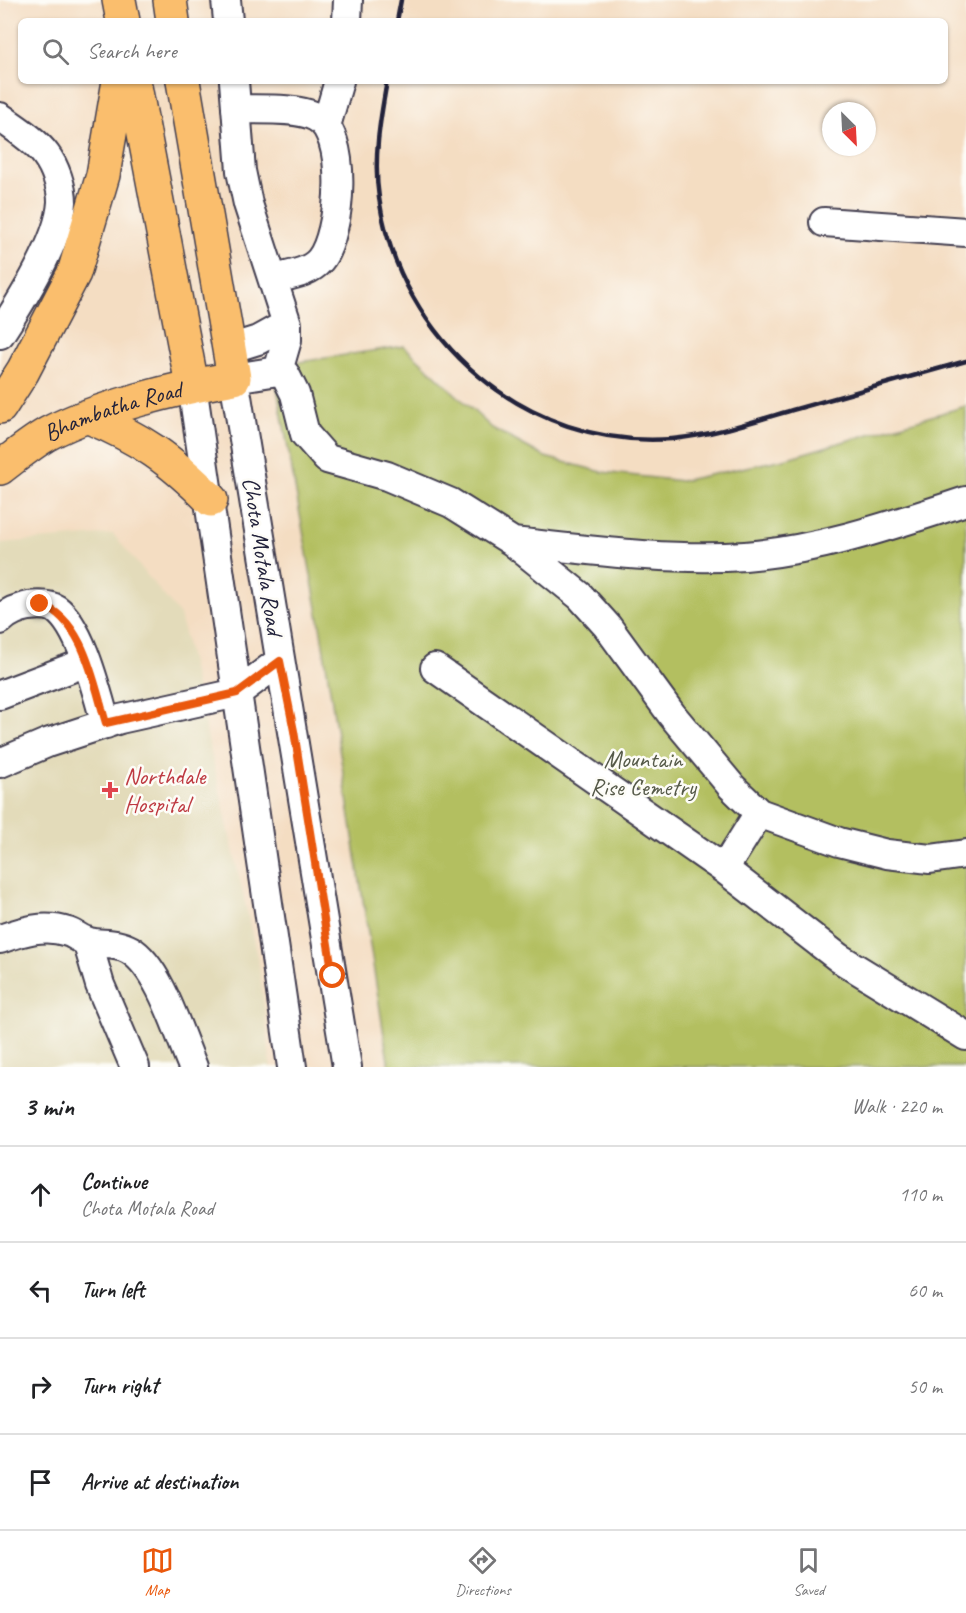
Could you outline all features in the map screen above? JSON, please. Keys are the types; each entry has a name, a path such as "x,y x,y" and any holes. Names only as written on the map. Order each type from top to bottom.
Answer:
{"main road":[{"path":"119,0 122,18"},
{"path":"170,0 173,18"},
{"path":"0,407 23,371 74,273 103,175 118,84"},
{"name":"Chota Motala Road","path":"135,84 192,385"},
{"name":"Chota Motala Road","path":"184,84 232,363"},
{"name":"Bhambatha Road","path":"0,468 49,433 89,417 192,385 232,363"},
{"path":"89,417 129,434 154,448 211,500"}],"street":[{"path":"226,0 228,18"},
{"path":"347,18 348,0"},
{"path":"234,84 241,171 248,204 287,324 287,340 278,371"},
{"path":"326,126 338,84"},
{"path":"236,109 315,116 326,126 332,139 338,201 330,245 318,262 304,272 274,279"},
{"path":"0,117 46,154 56,174 62,201 57,229 20,303 0,334"},
{"path":"824,222 966,232"},
{"path":"232,363 258,340 287,324"},
{"path":"232,363 278,371 290,381 305,435 327,459 387,476 451,502 513,542 580,596 607,626 702,751 732,787 759,813 839,842 887,854 930,859 966,854"},
{"name":"Chota Motala Road","path":"232,363 280,661 294,731 347,1067"},
{"name":"Chota Motala Road","path":"192,385 211,500 292,1067"},
{"path":"513,542 672,555 746,555 827,542 966,501"},
{"path":"0,620 7,613 22,607 40,604 56,609 74,633 87,662 106,723"},
{"path":"0,763 47,743 106,723 237,693 280,661"},
{"path":"0,695 87,662"},
{"path":"435,668 724,869 839,958 966,1036"},
{"path":"724,869 759,813"},
{"path":"0,939 28,930 50,928 69,932 87,942 118,945 138,957 153,975 193,1067"},
{"path":"87,942 100,985 135,1067"}],"shaded area":[{"name":"Northdale Hospital","path":"113,534 180,615 259,965 271,1067 0,1067 0,543"}],"green space":[{"name":"Mountain Rise Cemetry","path":"404,346 492,428 545,457 602,472 681,481 784,459 966,406 966,1067 389,1067 319,619 273,366"}],"railway":[{"path":"398,18 401,0"},
{"path":"387,84 377,154 377,183 392,250 413,297 442,340 479,376 521,405 568,426 618,438 672,439 734,427 966,361"}],"place":[{"name":"Northdale Hospital","path":"110,790"}],"route":[{"path":"40,604 56,609 74,633 87,662 106,723 237,693 280,661 294,731 333,976"}]}
